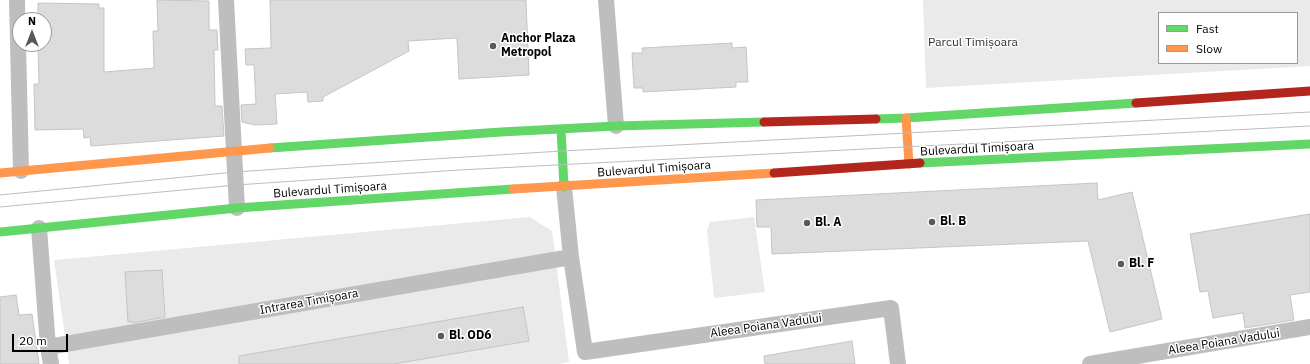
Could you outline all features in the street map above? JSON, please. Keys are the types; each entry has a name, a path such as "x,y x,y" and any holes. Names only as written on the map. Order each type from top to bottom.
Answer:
{"main road":[{"path":"0,173 233,152 561,129 616,126 906,118 1310,91"},
{"path":"906,118 909,164"},
{"path":"561,129 564,187"},
{"name":"Bulevardul Timișoara","path":"0,232 237,208 909,164 1310,144"}],"street":[{"path":"17,0 21,171"},
{"path":"226,0 237,208"},
{"path":"606,0 616,126"},
{"name":"Aleea Poiana Vadului","path":"564,187 571,257 586,358 891,308 898,364"},
{"path":"39,228 48,346 51,364"},
{"name":"Intrarea Timișoara","path":"48,346 571,257"},
{"name":"Aleea Poiana Vadului","path":"1090,364 1310,327"}],"green space":[{"name":"Parcul Timișoara","path":"923,0 1310,0 1310,66 926,88"},
{"path":"530,217 552,231 569,362 559,364 69,364 54,260"},
{"path":"754,217 765,292 714,298 707,230 710,222"}],"building":[{"path":"157,0 209,1 209,30 217,30 218,50 214,50 215,106 222,106 224,136 91,146 90,137 84,138 83,129 35,130 34,84 39,84 38,52 52,52 52,12 38,12 38,3 99,4 99,8 104,8 104,72 154,68 153,31 158,31"},
{"path":"270,0 526,0 529,75 459,79 457,38 408,41 409,51 323,97 323,101 308,102 307,92 275,94 277,124 255,125 242,122 241,105 256,104 254,65 246,65 245,49 271,48"},
{"path":"732,43 732,48 746,47 748,82 736,82 736,87 643,92 643,88 634,88 632,53 643,53 642,48"},
{"path":"1097,183 1098,200 1132,192 1162,319 1110,332 1088,241 772,254 771,227 757,227 756,200"},
{"path":"1310,214 1310,292 1290,295 1294,320 1245,328 1243,313 1213,318 1208,291 1200,292 1190,234"},
{"path":"162,270 165,317 132,323 132,321 128,322 125,272"},
{"path":"16,295 19,315 32,314 39,364 0,364 0,297"},
{"name":"Bl. OD6","path":"523,307 529,341 393,364 239,364 239,356"},
{"path":"852,341 855,364 765,364 764,356"}],"tram line":[{"path":"0,195 235,172 321,166 562,151 1310,112"},
{"path":"0,207 236,185 459,170 1310,126"}],"traffic: fast":[{"path":"876,119 1136,103"},
{"path":"270,148 501,132 616,126 764,122"},
{"path":"561,129 564,187"},
{"path":"920,163 1310,144"},
{"path":"0,232 237,208 513,189"}],"traffic: slow":[{"path":"906,118 909,164"},
{"path":"0,173 270,148"},
{"path":"513,189 774,173"}],"traffic: jam":[{"path":"1136,103 1310,91"},
{"path":"764,122 876,119"},
{"path":"774,173 920,163"}],"place":[{"name":"Anchor Plaza Metropol","path":"493,46"},
{"name":"Bl. B","path":"932,222"},
{"name":"Bl. A","path":"807,223"},
{"name":"Bl. F","path":"1121,264"},
{"name":"Bl. OD6","path":"441,336"}]}
